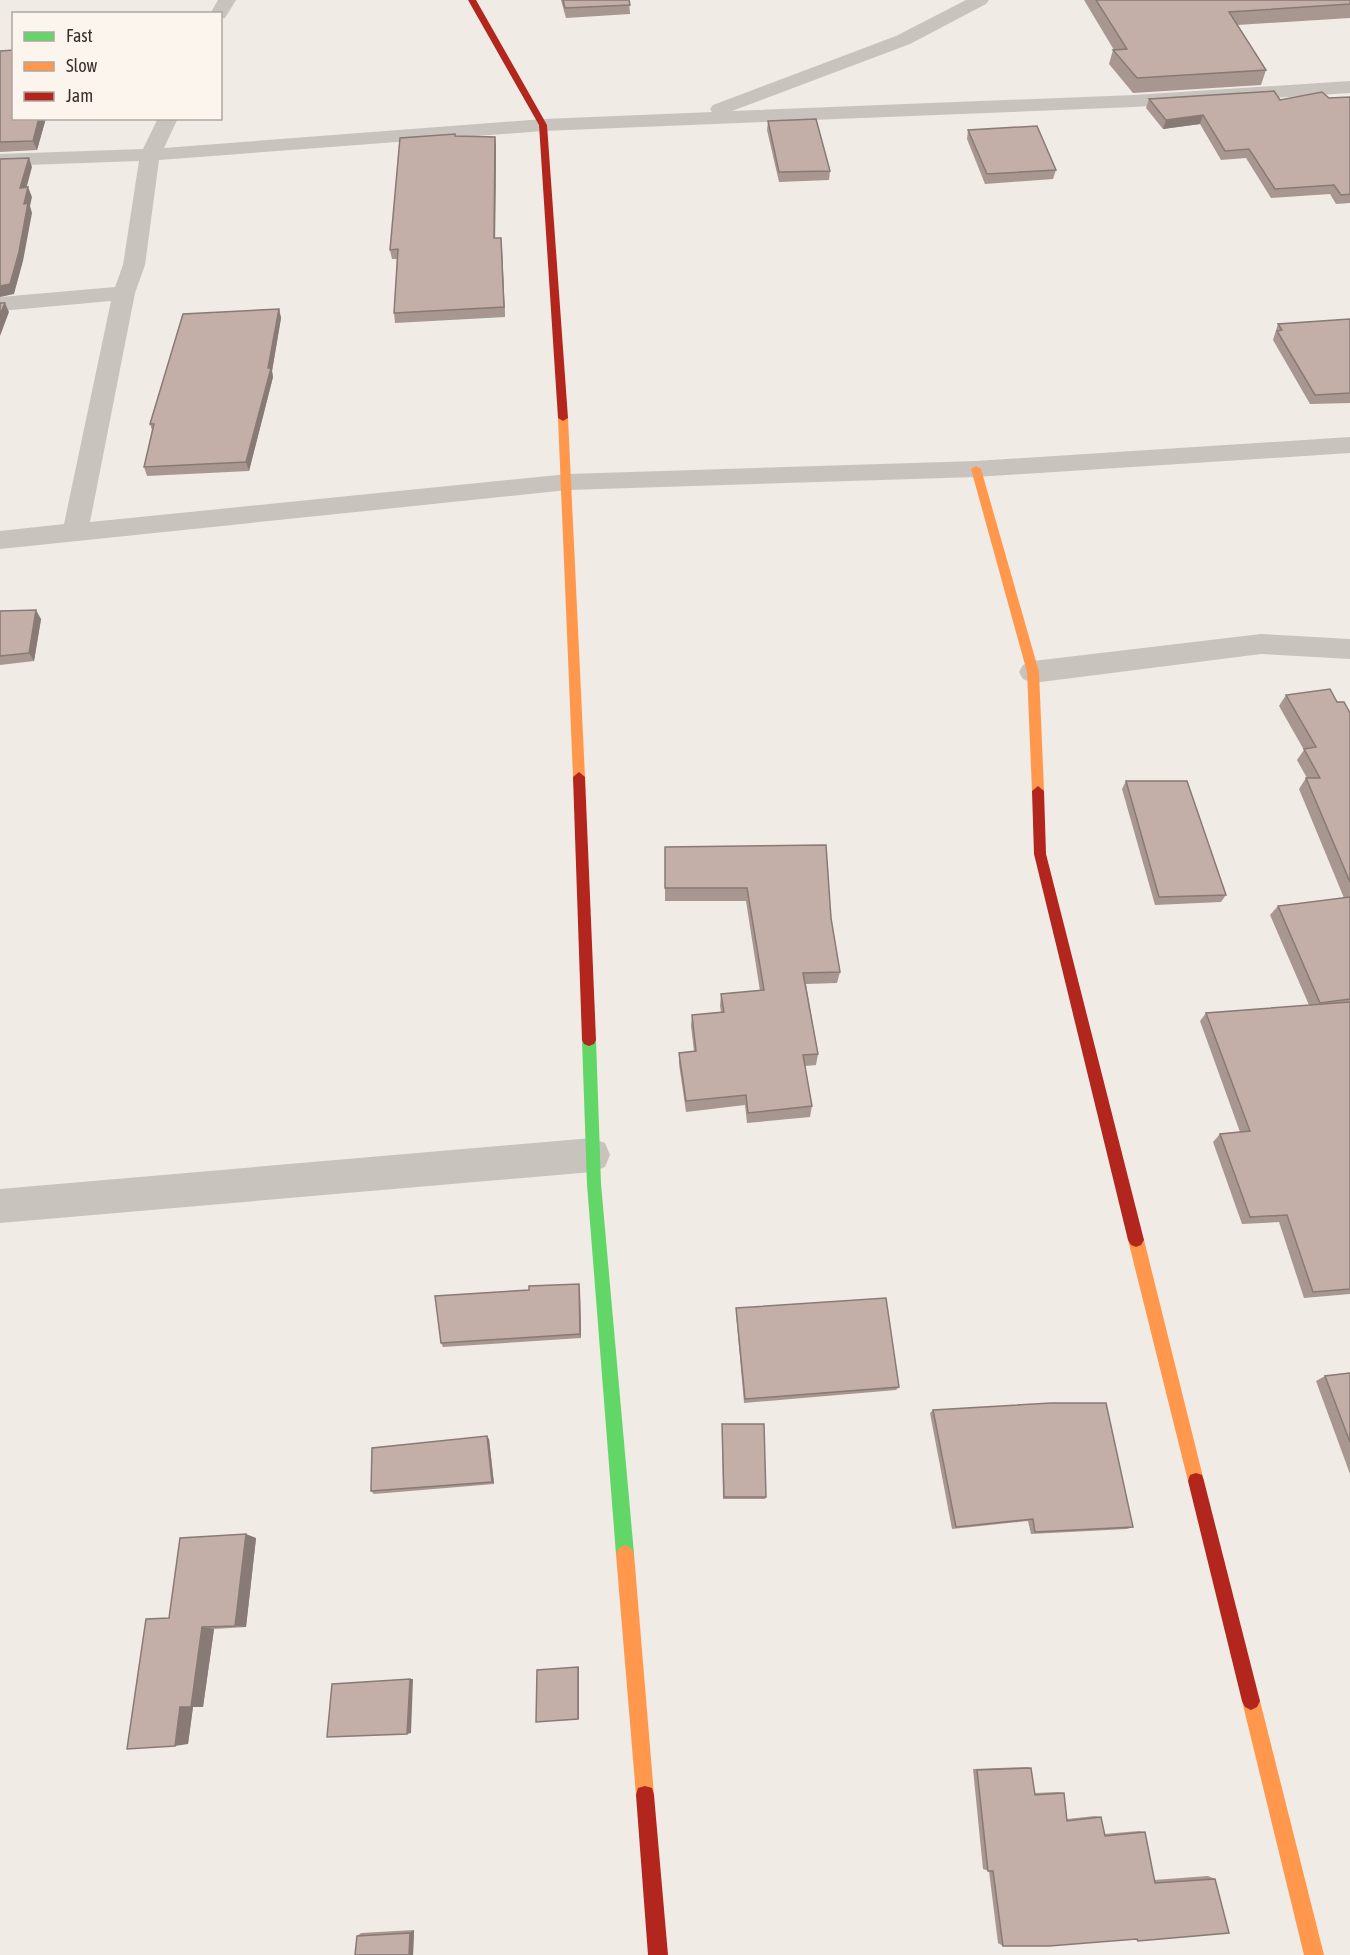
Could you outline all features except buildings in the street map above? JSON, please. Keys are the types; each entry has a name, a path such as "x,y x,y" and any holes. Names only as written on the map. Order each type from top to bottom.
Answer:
{"street":[{"path":"472,0 473,6 543,125 568,483 592,1155 658,1955"},
{"path":"693,119 903,40 980,0"},
{"path":"0,160 150,155 543,125 1134,101 1350,87"},
{"path":"75,533 124,293 134,265 150,155 167,120"},
{"path":"0,304 124,293"},
{"path":"0,540 568,483 976,469 1350,445"},
{"path":"976,469 1034,672 1040,854 1314,1955"},
{"path":"1034,672 1261,644 1350,649"},
{"path":"0,1206 592,1155"}],"traffic: fast":[{"path":"589,1040 594,1184 625,1554"}],"traffic: slow":[{"path":"563,418 579,777"},
{"path":"976,469 1033,672 1038,791"},
{"path":"1136,1240 1196,1481"},
{"path":"625,1554 645,1795"},
{"path":"1251,1701 1314,1955"}],"traffic: jam":[{"path":"472,0 543,125 563,418"},
{"path":"579,777 589,1040"},
{"path":"1038,791 1040,854 1136,1240"},
{"path":"1196,1481 1251,1701"},
{"path":"645,1795 658,1955"}]}
